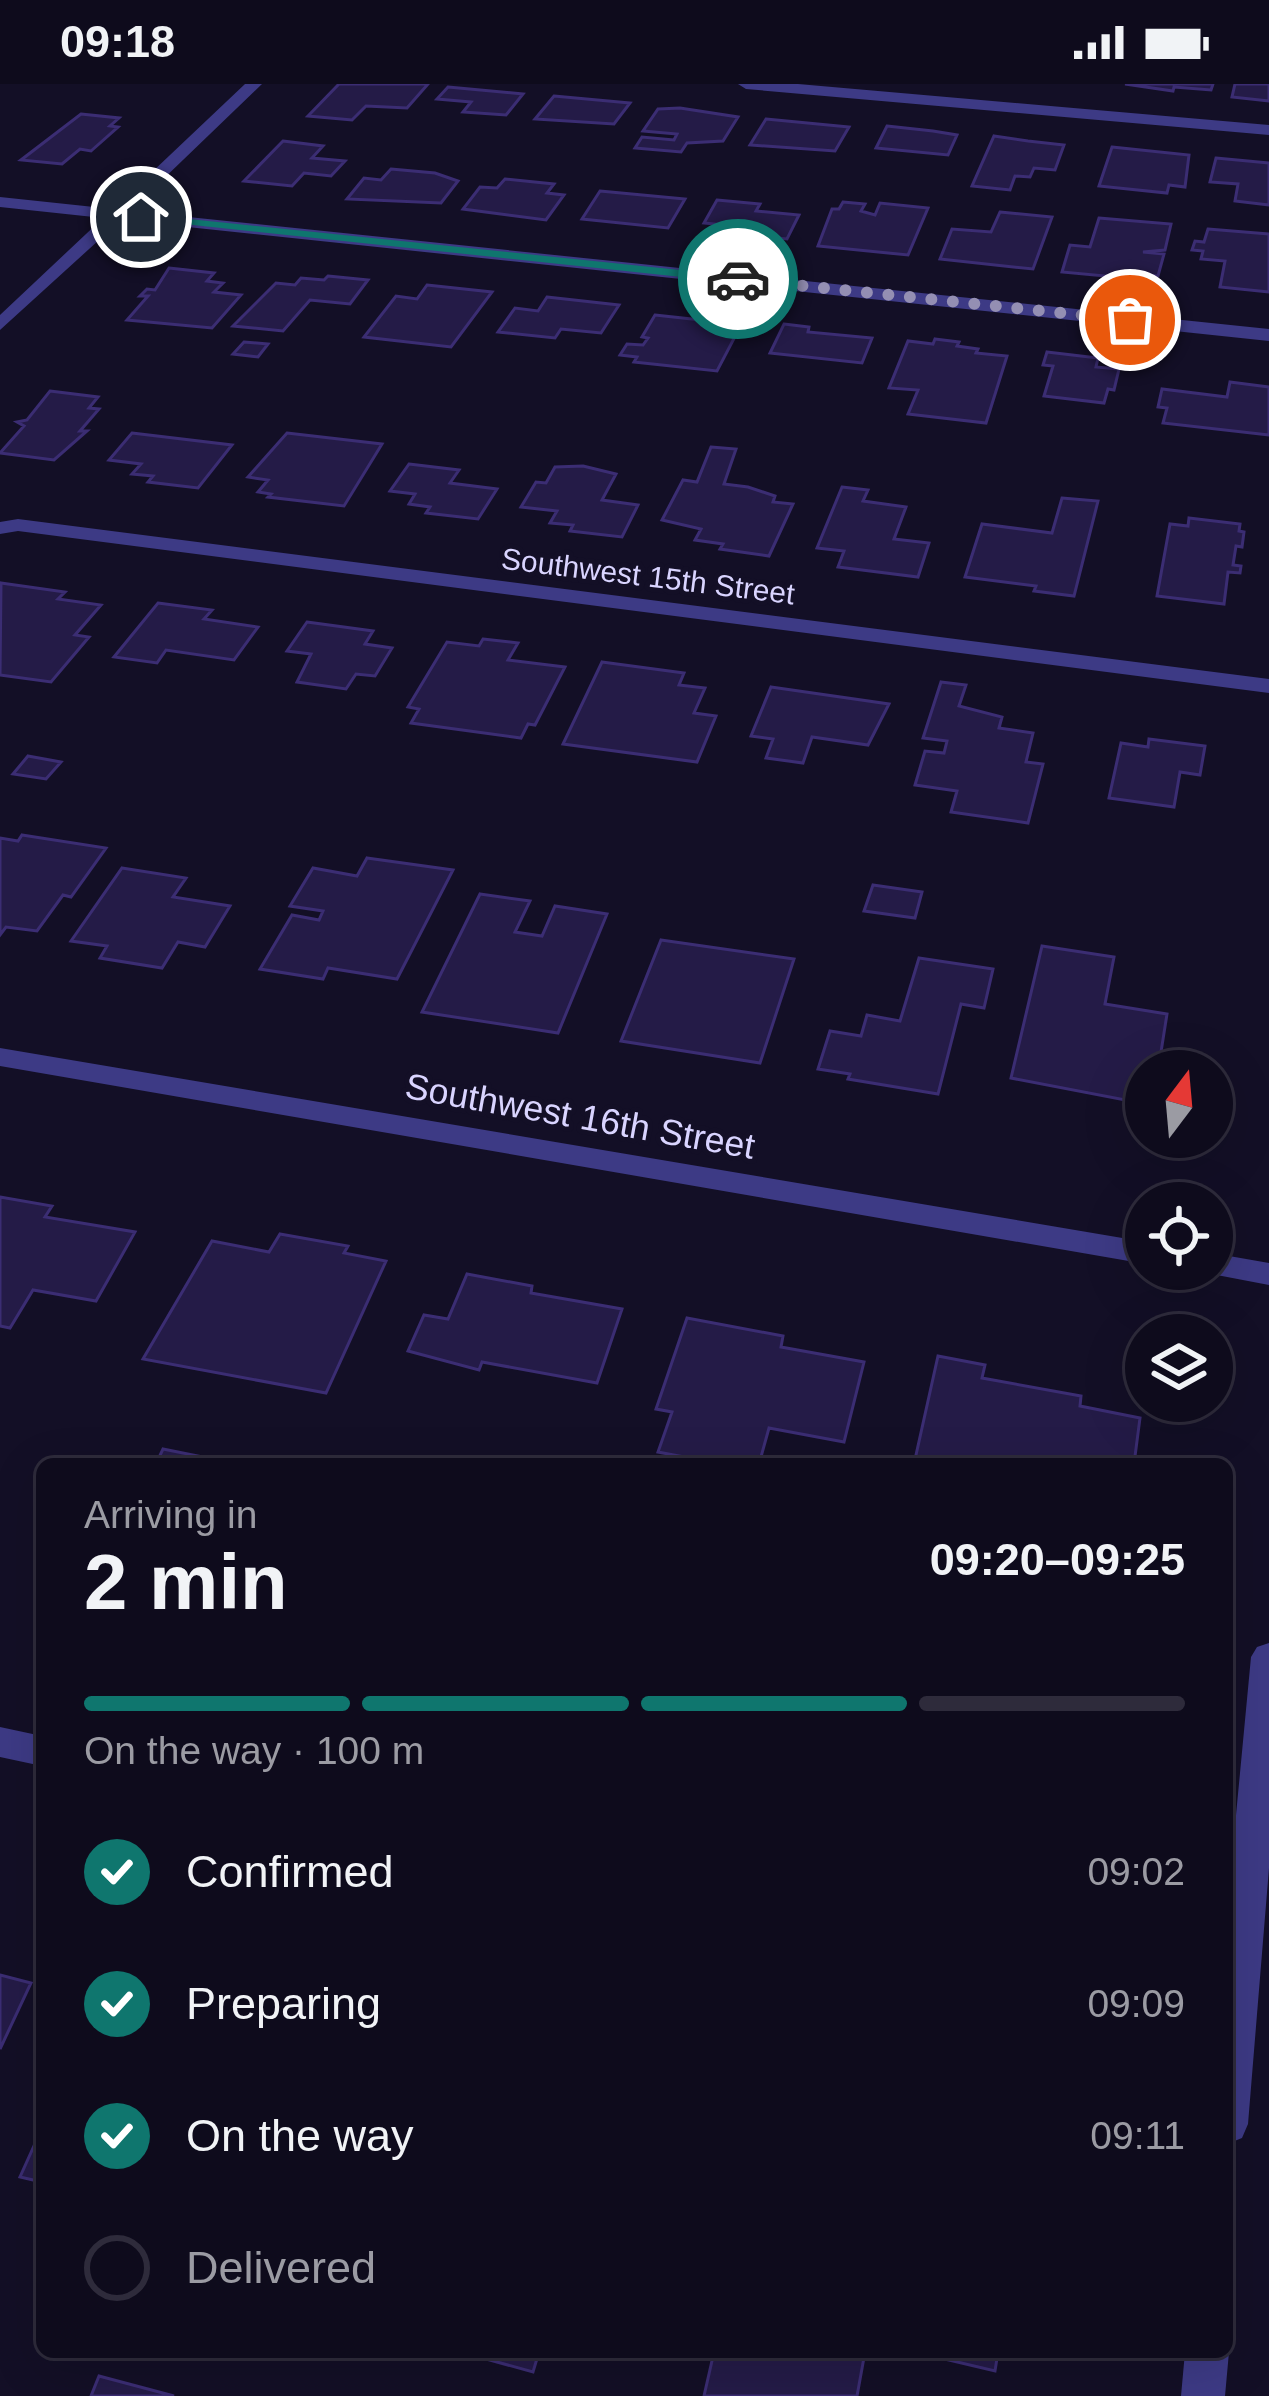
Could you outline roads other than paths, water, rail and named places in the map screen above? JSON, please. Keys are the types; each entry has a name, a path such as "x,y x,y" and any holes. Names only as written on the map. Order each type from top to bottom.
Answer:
{"street":[{"path":"0,325 254,84"},
{"path":"746,84 1269,130"},
{"path":"0,202 1269,334"},
{"name":"Southwest 15th Street","path":"6,524 1269,686"},
{"name":"Southwest 16th Street","path":"0,1057 1125,1249"},
{"path":"1233,1268 1269,1274"},
{"path":"1233,2086 1244,2015 1269,1657"},
{"path":"0,1742 36,1750"},
{"path":"1203,2396 1206,2358"}]}
